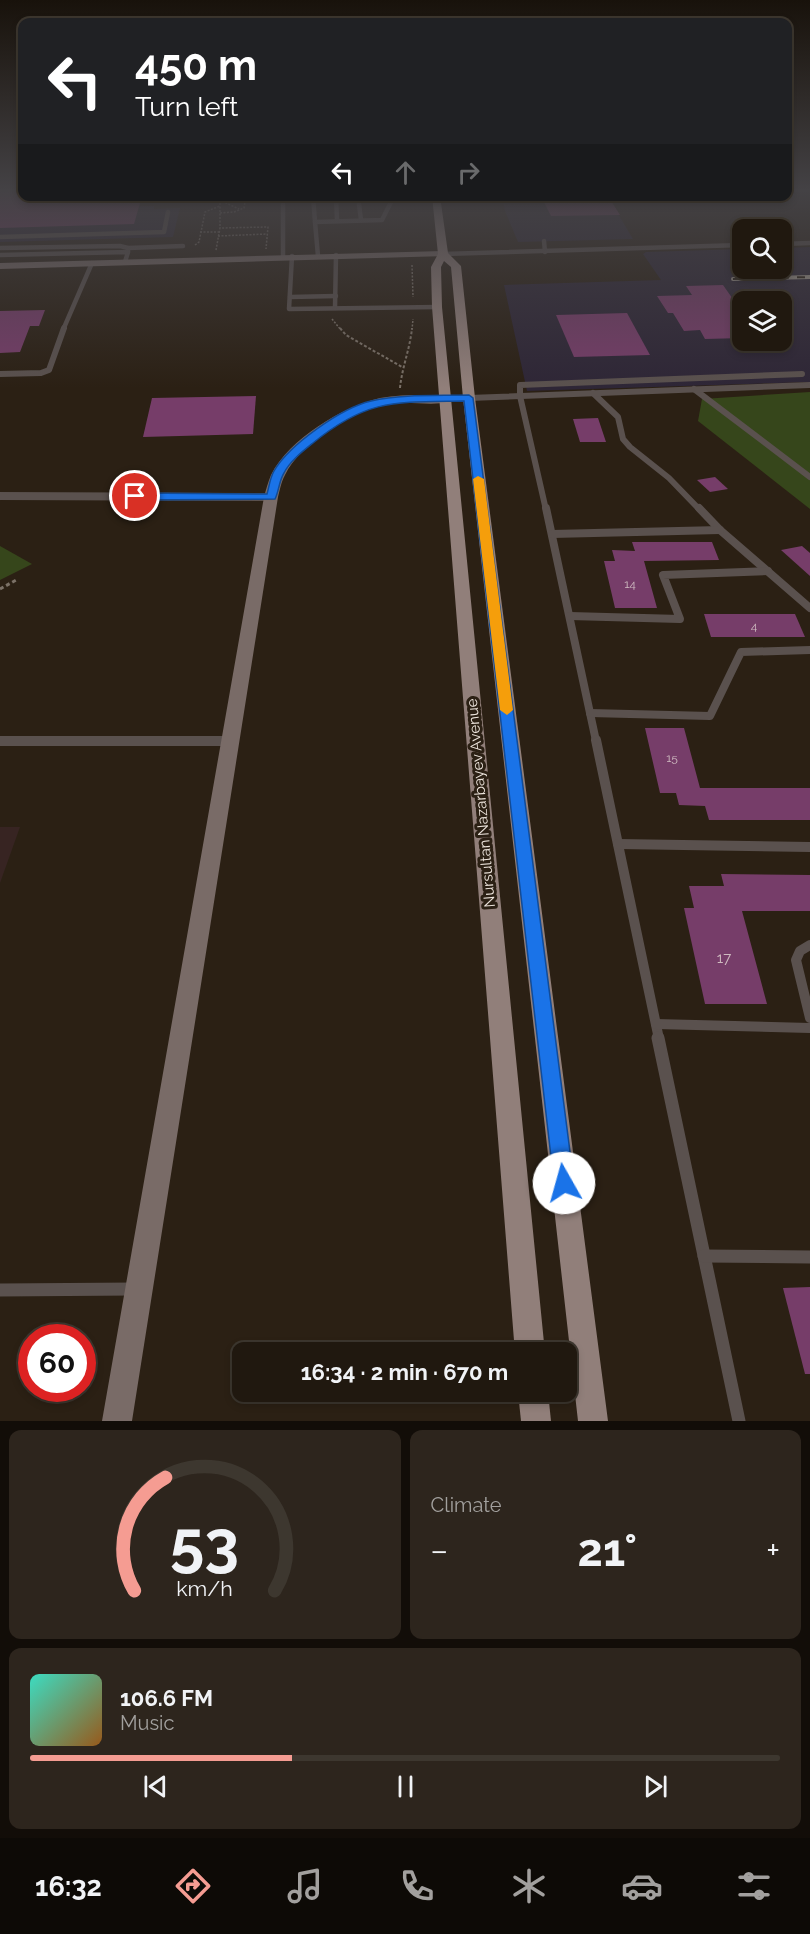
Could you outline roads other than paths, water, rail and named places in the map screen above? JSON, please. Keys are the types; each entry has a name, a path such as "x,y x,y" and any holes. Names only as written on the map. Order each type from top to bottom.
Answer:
{"main road":[{"name":"Nursultan Nazarbayev Avenue","path":"442,255 436,267 437,307 529,1342"},
{"name":"Nursultan Nazarbayev Avenue","path":"444,255 456,266 469,398 593,1421"},
{"path":"446,399 469,398"},
{"path":"534,1402 536,1421"}],"street":[{"path":"0,266 92,263 122,255"},
{"path":"197,255 330,255"},
{"path":"117,1421 271,497 279,472 296,452 321,431 348,414 371,404 400,399 446,399"},
{"path":"0,496 271,497"}],"lane":[{"path":"336,255 336,308"},
{"path":"288,257 290,309 437,307"},
{"path":"0,374 41,373 49,370 64,327 92,263"},
{"path":"290,297 336,296"},
{"path":"739,1421 570,616 520,396 520,385 802,374"},
{"path":"469,398 810,385"},
{"path":"694,389 810,477"},
{"path":"593,393 618,417 623,439 630,447 669,478 720,530 810,608"},
{"path":"552,534 720,530"},
{"path":"570,616 680,619 663,574 768,571"},
{"path":"590,713 710,716 741,652 810,650"},
{"path":"0,741 230,741"},
{"path":"618,844 810,847"},
{"path":"810,945 800,951 796,960 810,1018"},
{"path":"656,1024 810,1028"},
{"path":"704,1256 810,1257"},
{"path":"0,1290 139,1289"}],"railway":[{"path":"792,277 810,277"}]}
